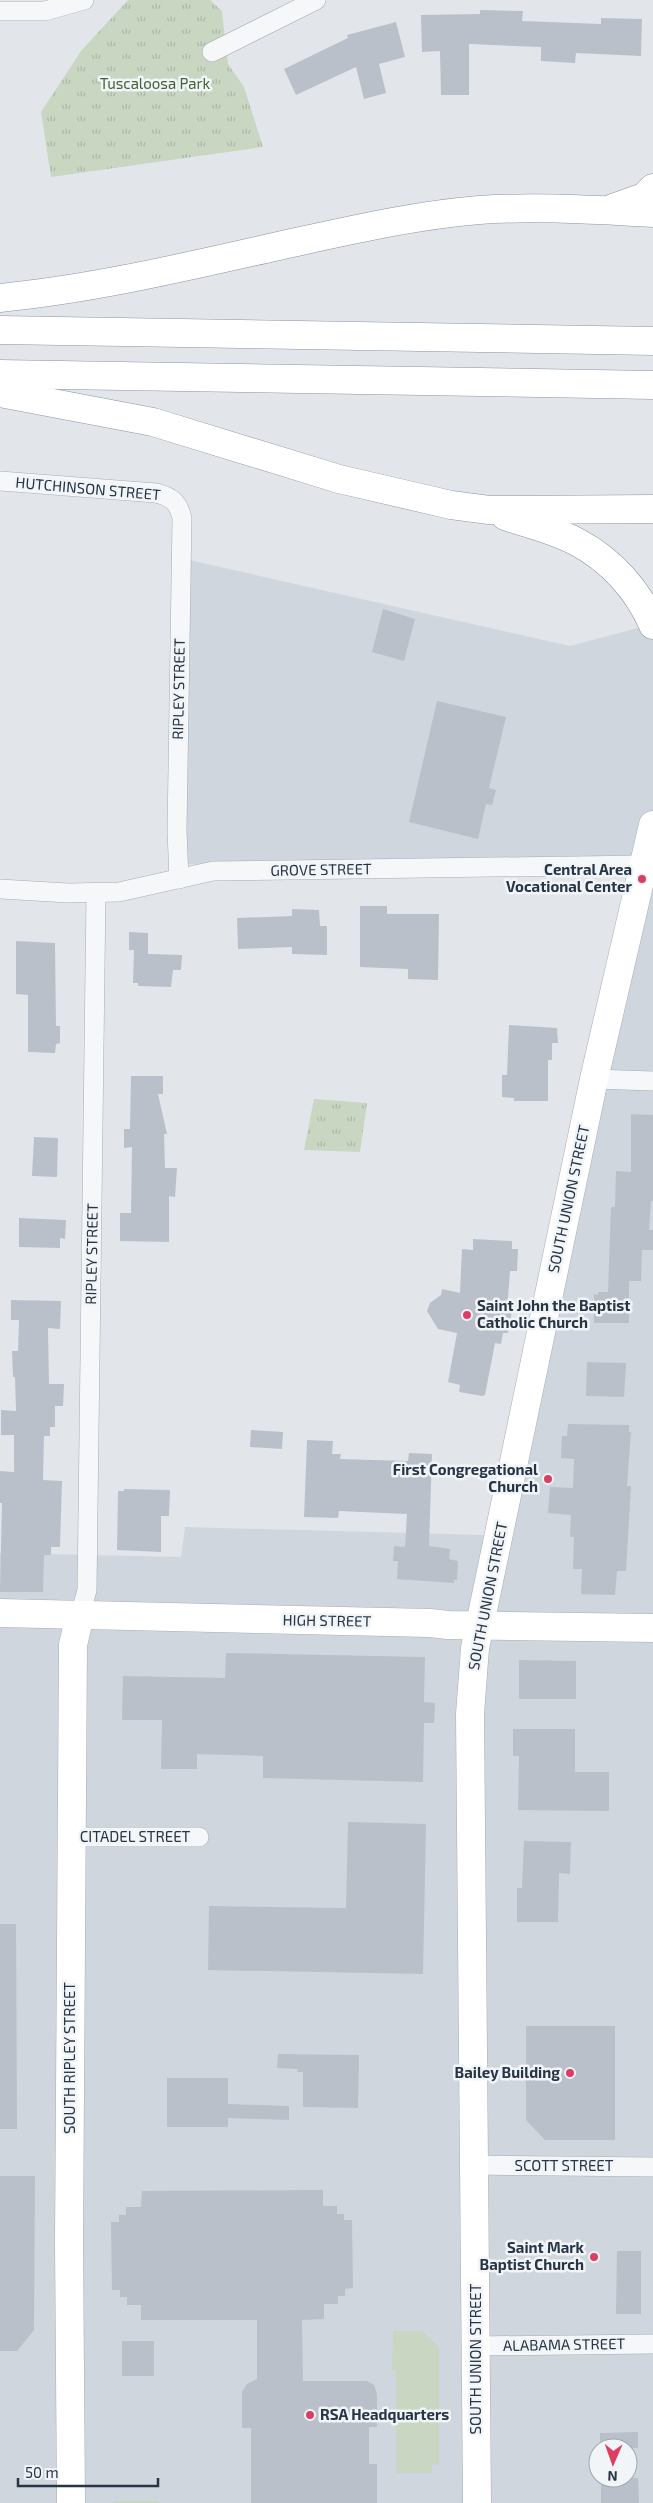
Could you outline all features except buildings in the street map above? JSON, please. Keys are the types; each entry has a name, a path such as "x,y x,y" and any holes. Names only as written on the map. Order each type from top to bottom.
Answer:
{"main road":[{"path":"607,211 644,197 653,188"},
{"path":"0,298 112,282 379,224 428,216 480,210 545,208 653,212"},
{"path":"0,330 653,341"},
{"path":"0,374 653,385"},
{"path":"0,393 153,422 355,483 408,496 489,510 653,509"},
{"path":"489,510 576,542 604,560 623,577 641,601 653,625"},
{"name":"SOUTH UNION STREET","path":"477,2503 470,1714 475,1648 594,1079 653,825"},
{"name":"HIGH STREET","path":"0,1613 481,1626 653,1628"},
{"name":"SOUTH RIPLEY STREET","path":"71,2503 69,2250 72,1645 80,1615"}],"street":[{"path":"0,11 45,11 84,0"},
{"path":"212,52 316,0"},
{"name":"HUTCHINSON STREET","path":"0,481 156,493 174,500"},
{"name":"RIPLEY STREET","path":"174,500 180,508 182,518 177,831 179,879"},
{"name":"GROVE STREET","path":"0,889 96,893 119,892 213,872 602,868 644,865"},
{"name":"RIPLEY STREET","path":"80,1615 87,1590 96,893"},
{"path":"594,1079 653,1081"},
{"name":"CITADEL STREET","path":"71,1837 199,1838"},
{"name":"SCOTT STREET","path":"474,2165 653,2167"},
{"name":"ALABAMA STREET","path":"475,2346 653,2344"}],"shaded area":[{"path":"189,560 570,646 653,624 653,2503 0,2503 0,1553 181,1557 185,1527 484,1535 630,873 185,864"}],"green space":[{"name":"Tuscaloosa Park","path":"128,0 210,0 222,11 228,64 244,87 263,147 51,177 41,112 81,51"},
{"path":"314,1099 367,1103 360,1152 304,1150"},
{"path":"393,2331 422,2331 439,2347 439,2464 432,2465 432,2473 396,2473 396,2371 392,2371"},
{"path":"113,2501 159,2501 159,2503 113,2503"}],"place":[{"name":"Central Area Vocational Center","path":"642,879"},
{"name":"Saint John the Baptist Catholic Church","path":"467,1315"},
{"name":"First Congregational Church","path":"548,1479"},
{"name":"Bailey Building","path":"570,2073"},
{"name":"Saint Mark Baptist Church","path":"594,2257"},
{"name":"RSA Headquarters","path":"310,2415"}]}
